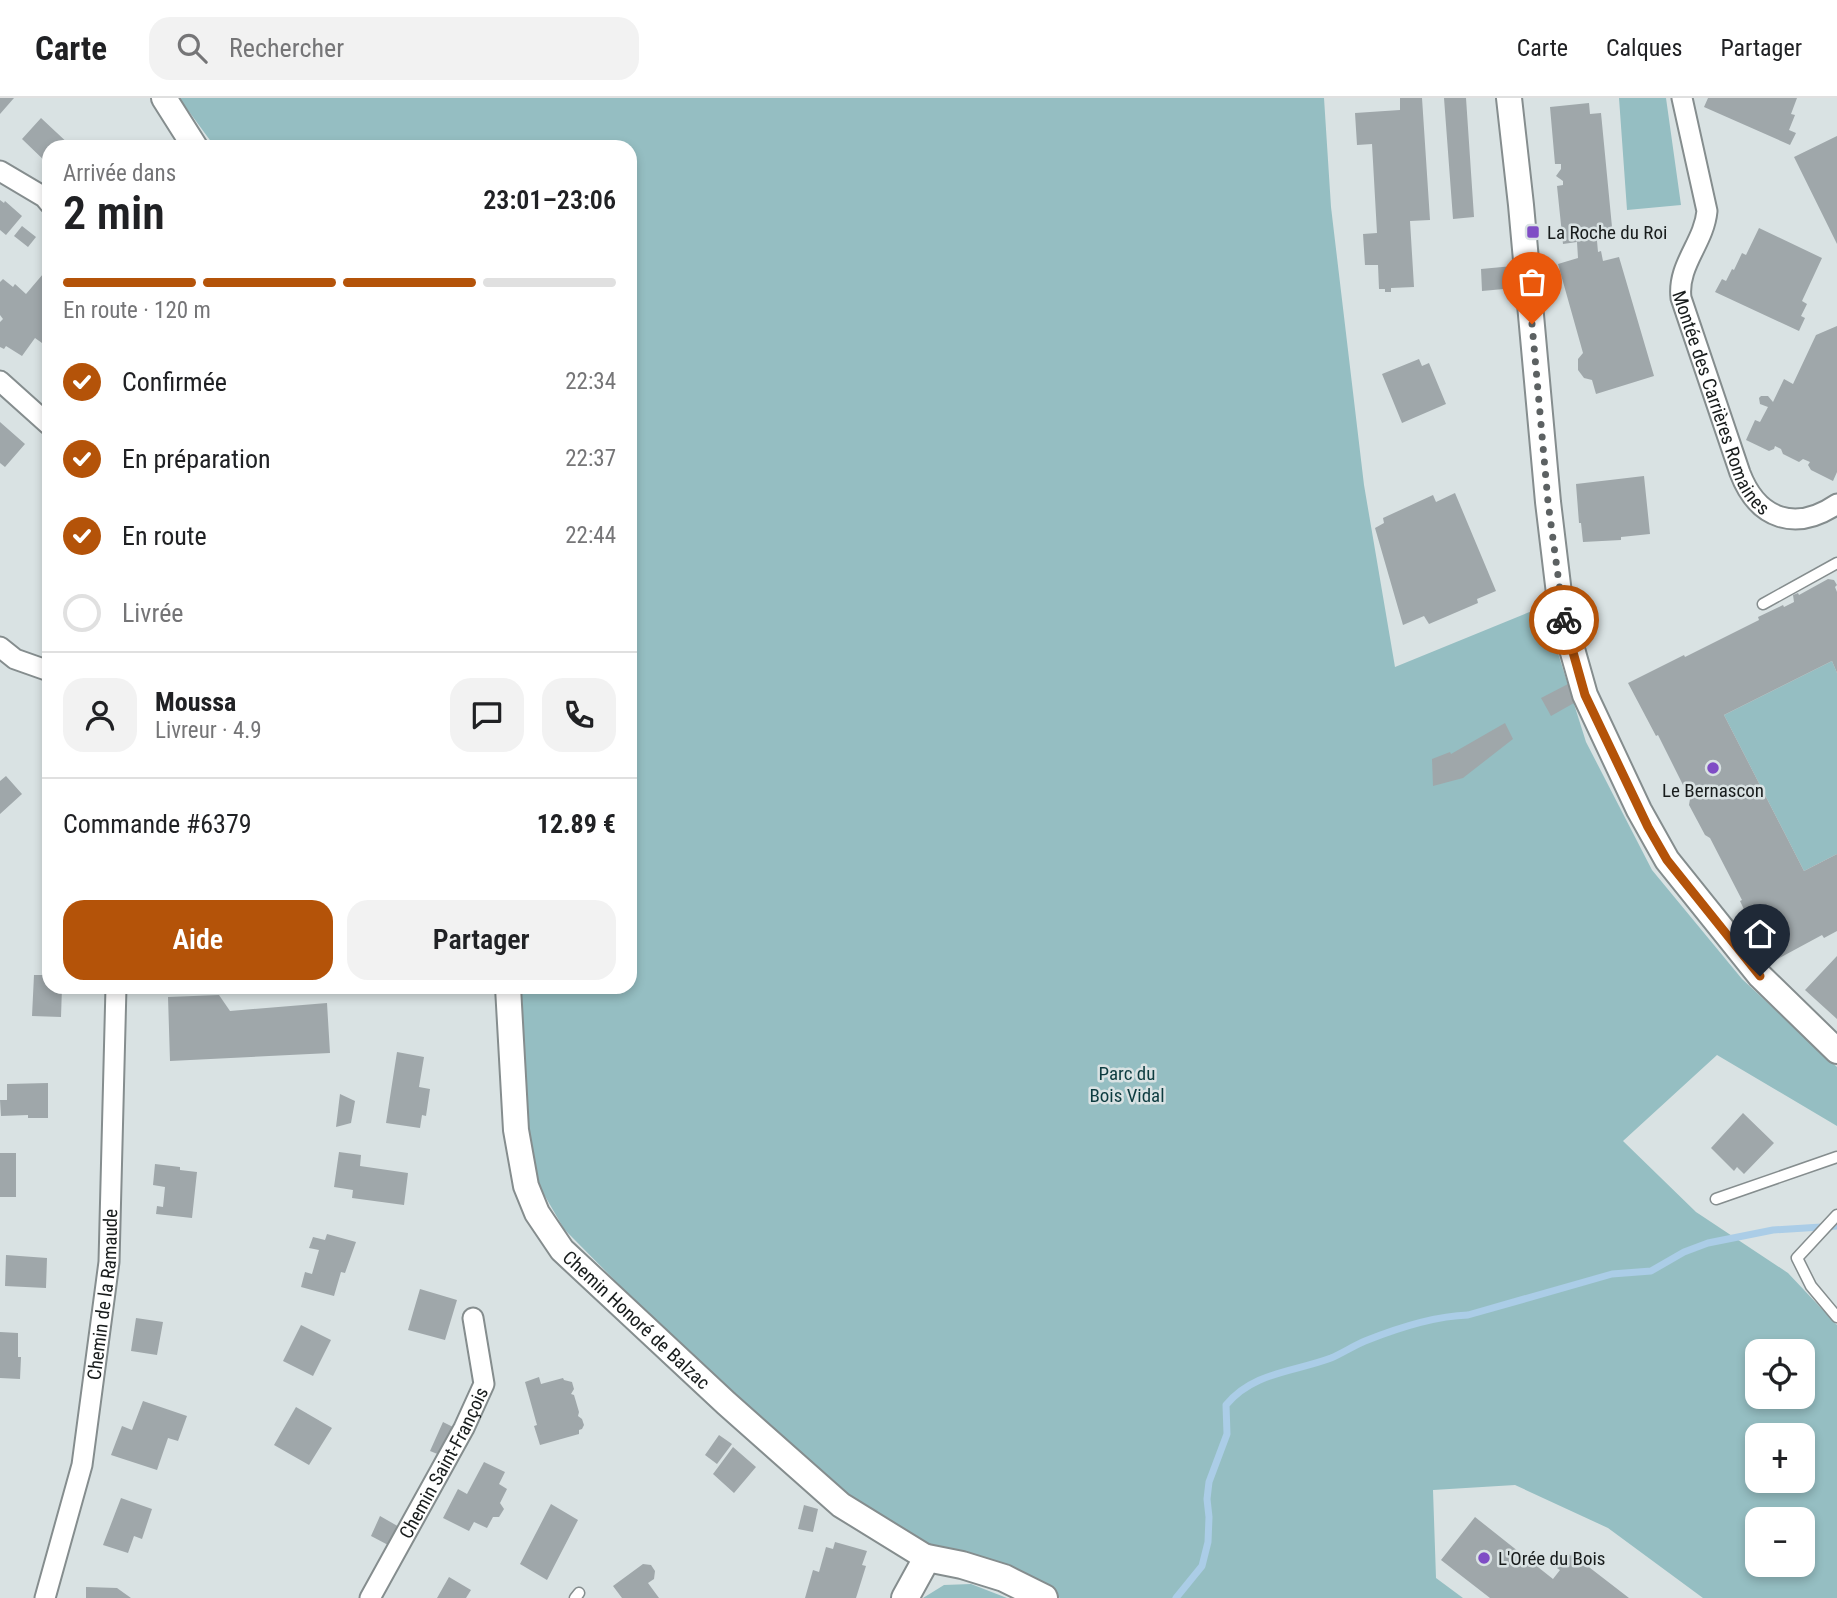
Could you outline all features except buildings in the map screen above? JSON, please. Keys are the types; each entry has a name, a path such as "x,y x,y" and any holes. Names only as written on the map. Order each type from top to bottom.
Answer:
{"main road":[{"path":"905,1598 927,1558 1004,1577 1044,1598"}],"street":[{"path":"164,98 191,140"},
{"path":"1509,98 1561,610 1585,695 1639,810 1667,860 1760,976 1837,1051"},
{"name":"Montée des Carrières Romaines","path":"1682,98 1707,211 1705,229 1681,276 1681,298 1740,473 1754,500 1778,517 1808,517 1837,504"},
{"path":"0,171 42,196"},
{"path":"0,381 42,419"},
{"path":"0,647 15,659 42,669"},
{"name":"Chemin de la Ramaude","path":"45,1598 82,1465 109,1262 116,994"},
{"name":"Chemin Honoré de Balzac","path":"508,994 516,1130 526,1186 537,1213 562,1250 716,1394 841,1505 927,1558"},
{"name":"Chemin Saint-François","path":"369,1598 464,1428 484,1384 473,1318"}],"lane":[{"path":"1763,604 1837,563"},
{"path":"1716,1199 1837,1157"},
{"path":"1837,1215 1797,1258 1811,1286 1837,1317"}],"green space":[{"name":"Parc du Bois Vidal","path":"179,98 1324,98 1331,207 1364,485 1395,667 1549,604 1557,650 1586,742 1652,870 1742,979 1837,1067 1837,1126 1717,1055 1623,1141 1696,1212 1788,1273 1837,1325 1837,1598 1703,1598 1608,1528 1515,1485 1433,1490 1436,1578 1463,1598 1060,1598 936,1550 837,1489 653,1319 564,1229 538,1184 527,1119 519,994 637,994 637,140 210,140"},
{"path":"1619,98 1666,98 1681,205 1627,210"},
{"path":"1832,661 1837,673 1837,854 1804,871 1724,715"},
{"path":"971,1584 1007,1598 923,1598 944,1585"}],"waterway":[{"path":"1176,1598 1202,1566 1208,1542 1209,1482 1227,1434 1226,1405 1237,1394 1261,1379 1317,1363 1365,1341 1416,1324 1468,1315 1612,1274 1651,1271 1684,1252 1708,1243 1773,1230 1837,1226"}],"way so far":[{"path":"1532,324 1548,502 1564,620"}],"place":[{"name":"La Roche du Roi","path":"1533,232"},
{"name":"Le Bernascon","path":"1713,768"},
{"name":"L'Orée du Bois","path":"1484,1558"}],"route":[{"path":"1564,620 1585,695 1648,827 1667,860 1760,976"}]}
